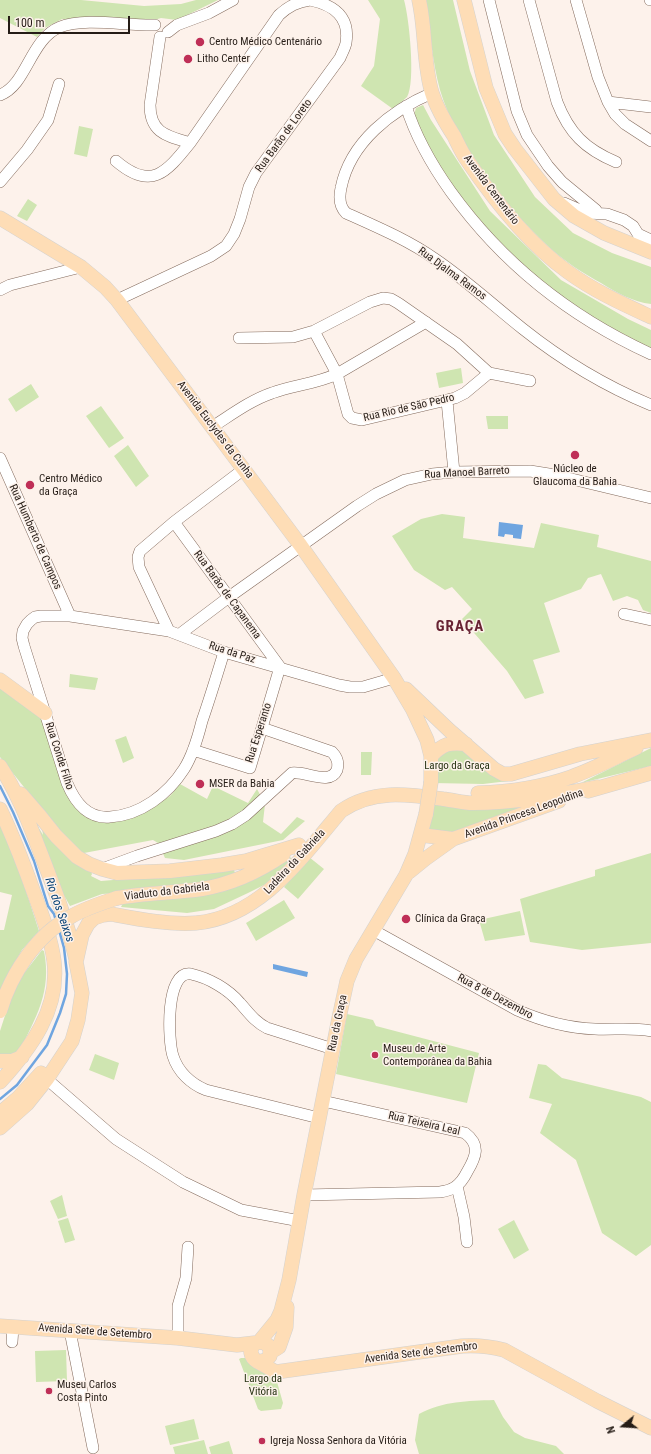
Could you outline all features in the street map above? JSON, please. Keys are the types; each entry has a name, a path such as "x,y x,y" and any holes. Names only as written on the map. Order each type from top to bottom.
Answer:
{"main road":[{"name":"Avenida Centenário","path":"419,0 425,55 432,93 440,115 466,159 518,226 542,250 568,272 598,292 651,317"},
{"path":"464,0 482,74 491,103 505,134 515,149 554,199 574,216 604,234 651,252"},
{"name":"Avenida Euclydes da Cunha","path":"0,218 81,267 105,287 117,300 301,546 394,678"},
{"path":"632,308 651,313"},
{"path":"394,678 494,769 502,774 511,774 580,754 651,741"},
{"path":"394,678 422,729 427,740 431,756"},
{"path":"0,680 45,713"},
{"path":"26,699 36,699 39,693"},
{"name":"Ladeira da Gabriela","path":"444,799 462,794 495,792 548,783 590,769 651,741"},
{"path":"431,756 440,747 447,744 466,744"},
{"name":"Rua da Graça","path":"258,1342 277,1320 289,1280 304,1195 347,981 356,960 406,875 415,854 426,814 431,782 431,756"},
{"path":"0,766 21,804 53,883 64,915 82,993 78,1020 72,1041 44,1076 26,1104 0,1128"},
{"name":"Avenida Princesa Leopoldina","path":"406,875 453,839 597,787 651,773"},
{"path":"8,779 65,846 89,864 117,873 170,871 246,861 299,845"},
{"name":"Ladeira da Gabriela","path":"76,962 82,935 88,924 94,918 103,915 111,914 176,923 195,923 229,915 245,907 264,895 284,877 302,858 341,811 368,797 401,794 472,803 518,801 597,787"},
{"path":"0,809 14,840 40,907 52,948 55,976 54,991 50,1006 36,1038 23,1056 0,1082"},
{"name":"Viaduto da Gabriela","path":"0,1011 12,979 22,963 58,924 83,910 117,898 202,889 225,884 246,877 299,845 341,811"},
{"path":"421,835 453,839"},
{"path":"0,1113 44,1076 52,1056 69,1025 74,1005 77,981 76,962"},
{"path":"0,1061 12,1061 23,1056"},
{"name":"Rua da Graça","path":"263,1357 279,1347 286,1327 289,1280"},
{"name":"Avenida Sete de Setembro","path":"7,1327 178,1338 237,1345 258,1342"},
{"path":"258,1342 253,1345 251,1351 263,1357"},
{"name":"Avenida Sete de Setembro","path":"237,1345 263,1357 276,1372 462,1346 491,1346 504,1350 651,1428"}],"street":[{"path":"0,95 5,93 15,84 38,45 49,32 60,27 98,22 160,30 209,13 233,0"},
{"name":"Rua Barão de Loreto","path":"116,161 133,174 145,177 157,175 168,169 190,143 279,15 288,6 298,2 310,0 323,3 333,8 342,18 346,30 346,44 340,58 256,173 249,187 234,234 226,246 211,256 117,300"},
{"path":"489,0 517,111 527,135 548,166 562,182 598,213"},
{"path":"529,0 557,102 562,115 571,128 590,149 616,162"},
{"path":"576,0 598,77 608,102 615,114 625,124 651,141"},
{"path":"160,30 150,105 150,116 154,124 167,136 190,143"},
{"path":"0,182 27,150 48,120 59,84"},
{"name":"Rua Djalma Ramos","path":"432,93 406,106 375,130 364,142 355,154 342,183 340,194 342,209 346,213 405,241 428,254 462,278 524,330 583,371 610,386 651,405"},
{"path":"608,102 651,107"},
{"path":"406,106 416,136 444,182 483,233 504,256 561,302 590,322 625,342 651,354"},
{"path":"554,199 587,213 607,214 624,220 633,226 638,234 651,240"},
{"path":"0,290 10,285 81,267"},
{"path":"239,338 294,337 314,331 370,302 383,298 391,299 457,344 489,373 530,381"},
{"path":"212,427 273,392 328,378 337,374 426,322"},
{"name":"Rua Rio de São Pedro","path":"314,331 337,374 348,414 357,420 447,400 465,393 489,373"},
{"path":"447,400 454,472"},
{"name":"Rua Humberto de Campos","path":"0,458 70,616"},
{"path":"174,633 139,567 138,557 140,551 174,522 244,469"},
{"name":"Rua Manoel Barreto","path":"174,633 229,597 356,506 392,486 417,476 454,472 530,471 555,475 651,498"},
{"name":"Rua Barão de Capanema","path":"174,522 280,667"},
{"path":"624,614 651,620"},
{"name":"Rua da Paz","path":"70,616 174,633 224,652 350,687 363,687 394,678"},
{"name":"Rua Conde Filho","path":"70,616 35,617 27,624 22,638 72,795 78,804 94,816 104,818 116,817 148,806 173,783 185,768 193,750 224,652"},
{"name":"Rua Esperanto","path":"193,750 250,768 280,667"},
{"path":"102,869 137,856 216,831 232,824 246,815 292,773 299,772 322,778 328,778 333,775 338,764 336,757 332,752 262,728"},
{"name":"Rua 8 de Dezembro","path":"373,930 516,1010 535,1018 556,1024 580,1028 651,1030"},
{"path":"319,1118 206,1090 196,1086 186,1077 173,1057 170,1045 170,1011 175,985 181,977 186,974 191,974 209,980 230,992 259,1024 267,1028 333,1049"},
{"path":"44,1076 116,1139 184,1182 241,1210 300,1221"},
{"name":"Rua Teixeira Leal","path":"323,1101 465,1133 472,1138 475,1145 474,1161 464,1178 457,1186"},
{"path":"304,1195 440,1192 450,1190 457,1186 464,1217 467,1242"},
{"path":"178,1338 178,1306 186,1278 188,1247"},
{"path":"7,1327 12,1342"},
{"path":"70,1330 93,1448"}],"green space":[{"path":"0,0 81,0 144,6 181,4 196,0 218,0 177,20 161,18 151,21 62,19 45,28 37,37 0,18"},
{"path":"368,0 404,0 406,8 411,49 410,89 407,97 393,109 361,86 374,66 380,19"},
{"path":"426,0 453,0 470,71 494,135 535,197 573,233 612,253 651,267 651,304 619,294 561,258 516,214 485,175 458,133 440,90 433,57"},
{"path":"423,105 431,120 490,211 561,280 628,319 651,330 651,349 624,337 555,292 506,252 462,201 430,153 413,118 416,108"},
{"path":"79,126 93,129 87,157 74,154"},
{"path":"28,199 37,205 27,221 17,216"},
{"path":"461,368 463,383 439,388 436,373"},
{"path":"31,384 39,397 16,412 8,399"},
{"path":"101,406 124,438 109,448 86,416"},
{"path":"486,416 508,416 508,429 488,429"},
{"path":"128,445 149,476 136,487 114,456"},
{"path":"442,514 465,517 463,538 534,548 541,523 599,535 597,547 651,561 651,613 643,610 638,600 627,596 613,601 601,574 588,578 581,589 544,603 560,652 533,660 544,693 525,699 507,671 462,619 472,609 452,587 445,590 414,570 392,536 421,519"},
{"path":"70,674 98,678 95,690 69,687"},
{"path":"0,687 42,716 89,818 106,822 124,819 149,809 170,796 180,784 207,799 213,786 248,803 257,789 265,804 263,822 281,834 297,817 305,821 283,840 184,860 165,858 158,843 153,840 84,853 92,874 91,876 101,881 234,870 236,876 191,888 102,894 70,906 52,874 31,822 36,823 43,835 39,806 0,757"},
{"path":"126,736 134,758 123,763 115,740"},
{"path":"651,748 651,766 581,783"},
{"name":"Largo da Graça","path":"447,749 461,749 516,775 517,780 483,784 433,783 435,763 439,755"},
{"path":"361,752 372,752 371,775 361,775"},
{"path":"433,802 544,802 453,835 427,832"},
{"path":"0,822 9,839 39,931 22,950 7,976 0,993 0,930 4,930 12,895 0,892"},
{"path":"651,853 651,943 582,950 530,942 520,899 595,876 595,870"},
{"path":"290,857 293,860 268,883 214,909 187,913 121,907 123,903 252,879"},
{"path":"309,857 324,869 298,899 284,887"},
{"path":"284,900 295,918 256,941 246,923"},
{"path":"520,911 525,935 485,941 479,920"},
{"path":"42,950 44,951 46,979 41,1004 19,1052 0,1057 0,1031 11,997 22,976"},
{"path":"347,1014 373,1020 376,1026 479,1053 467,1103 336,1074"},
{"path":"95,1054 119,1063 114,1080 89,1070"},
{"path":"538,1064 546,1065 562,1078 641,1097 651,1102 651,1245 636,1256 602,1233 576,1160 540,1133 552,1104 529,1098"},
{"path":"62,1195 67,1216 58,1219 50,1201"},
{"path":"68,1218 75,1240 65,1243 58,1221"},
{"path":"514,1220 529,1250 514,1259 498,1229"},
{"path":"66,1350 67,1381 36,1382 35,1351"},
{"name":"Largo da Vitória","path":"247,1358 275,1375 283,1403 281,1409 261,1411 258,1409 239,1359"},
{"path":"494,1400 503,1417 514,1432 525,1438 556,1446 564,1454 419,1454 415,1440 419,1414 437,1406 446,1404 465,1401"},
{"path":"194,1419 199,1439 170,1445 165,1426"},
{"path":"204,1440 208,1454 175,1454 173,1447"},
{"path":"229,1441 233,1454 211,1454 209,1447"}],"water":[{"path":"499,522 523,525 521,539 513,538 513,535 505,534 504,537 498,536"},
{"path":"273,964 308,972 307,977 273,969"}],"waterway":[{"name":"Rio dos Seixos","path":"0,786 34,861 48,906 54,914 56,921"},
{"name":"Rio dos Seixos","path":"0,1099 17,1085 47,1045 60,1013 66,994 67,974 64,948 59,930"}],"place":[{"name":"Centro Médico Centenário","path":"200,42"},
{"name":"Litho Center","path":"188,59"},
{"name":"Núcleo de Glaucoma da Bahia","path":"575,455"},
{"name":"Centro Médico da Graça","path":"30,485"},
{"name":"MSER da Bahia","path":"200,784"},
{"name":"Clínica da Graça","path":"406,919"},
{"name":"Museu de Arte Contemporânea da Bahia","path":"375,1055"},
{"name":"Museu Carlos Costa Pinto","path":"49,1391"},
{"name":"Igreja Nossa Senhora da Vitória","path":"262,1441"}],"district":[{"name":"GRAÇA","path":"460,627"}]}
